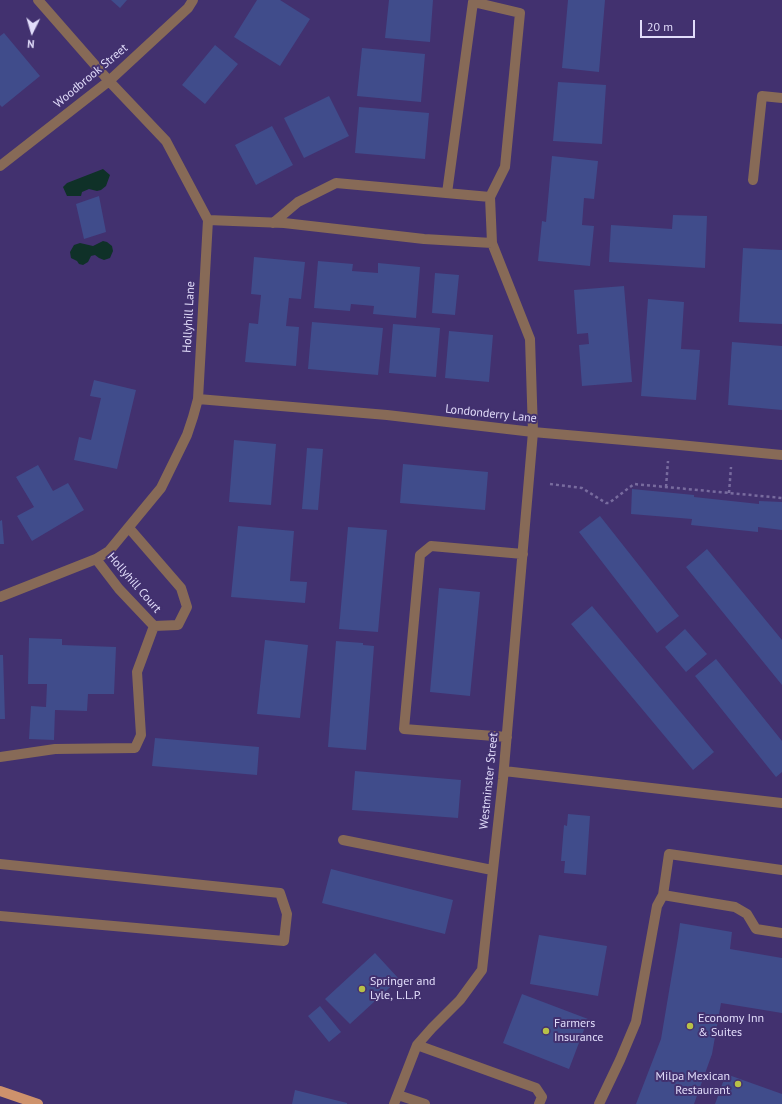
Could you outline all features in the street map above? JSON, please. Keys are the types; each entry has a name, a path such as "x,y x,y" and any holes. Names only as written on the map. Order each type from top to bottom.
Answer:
{"main road":[{"path":"0,1091 38,1104"}],"street":[{"path":"38,0 109,81 166,141 208,220 273,223 424,239 492,243"},
{"name":"Woodbrook Street","path":"0,166 109,81 188,8 193,0"},
{"path":"273,223 298,202 336,183 490,197 506,167 520,13 473,2 447,193"},
{"path":"753,180 762,96 782,98"},
{"name":"Westminster Street","path":"396,1099 418,1046 432,1028 460,1000 482,970 504,770 533,432 530,339 492,243 490,197"},
{"name":"Hollyhill Lane","path":"0,597 96,559 109,551 161,488 187,435 198,399 208,220"},
{"name":"Londonderry Lane","path":"198,399 782,455"},
{"name":"Hollyhill Court","path":"96,559 119,589 154,626 178,625 187,607 181,588 129,528"},
{"path":"506,737 404,729 420,555 432,546 522,554"},
{"path":"0,757 55,749 135,748 141,735 137,672 154,626"},
{"path":"504,770 782,802"},
{"path":"343,840 492,870"},
{"path":"599,1104 636,1022 657,906 663,895 669,854 782,870"},
{"path":"0,864 280,893 287,914 284,941 0,916"},
{"path":"663,895 735,907 747,914 756,929 782,933"},
{"path":"418,1046 536,1088 542,1097 540,1104"},
{"path":"396,1099 425,1104"}],"path":[{"path":"666,487 668,461"},
{"path":"729,493 731,467"},
{"path":"550,484 582,488 606,503 609,503 634,484 782,498"}],"shaded area":[{"path":"103,169 110,175 106,186 101,190 97,191 89,189 82,192 81,196 67,196 63,187 67,183"},
{"path":"103,241 112,246 113,251 110,258 104,260 95,255 91,256 88,262 83,265 71,258 70,252 74,245 80,243 93,246"}],"building":[{"path":"111,0 127,0 120,8"},
{"path":"257,0 280,0 310,19 280,66 234,37"},
{"path":"389,0 433,0 430,42 385,38"},
{"path":"568,0 605,0 599,72 562,68"},
{"path":"4,33 40,76 2,107 0,105 0,36"},
{"path":"215,45 238,64 205,104 182,85"},
{"path":"362,48 425,54 421,102 357,96"},
{"path":"558,82 606,85 602,144 553,141"},
{"path":"329,96 349,136 304,158 284,118"},
{"path":"359,107 429,113 425,159 355,153"},
{"path":"272,126 293,165 256,185 235,145"},
{"path":"552,156 598,161 594,199 584,198 582,225 594,226 590,266 538,261 542,221 546,222"},
{"path":"99,196 106,232 84,239 76,204"},
{"path":"673,215 707,216 705,268 609,262 611,225 672,229"},
{"path":"743,248 782,250 782,324 739,322"},
{"path":"254,257 305,262 301,299 289,298 286,326 299,327 296,366 245,362 249,323 258,324 261,295 251,294"},
{"path":"318,261 353,264 352,271 378,273 378,263 420,267 416,318 373,314 374,306 351,304 350,311 314,308"},
{"path":"435,273 459,275 455,315 432,313"},
{"path":"624,286 632,382 582,386 579,345 589,344 588,333 577,334 574,290"},
{"path":"648,299 684,302 681,349 700,350 696,400 641,396"},
{"path":"312,322 383,328 378,375 308,369"},
{"path":"393,324 440,328 436,377 389,373"},
{"path":"449,331 493,335 489,382 445,378"},
{"path":"732,342 782,346 782,410 728,405"},
{"path":"94,380 136,390 117,469 74,460 79,437 91,440 101,398 90,396"},
{"path":"234,440 276,444 271,505 229,502"},
{"path":"307,448 323,449 318,510 302,509"},
{"path":"403,464 488,472 485,510 400,503"},
{"path":"38,465 53,491 68,483 84,510 32,541 17,516 34,507 16,477"},
{"path":"632,489 694,495 694,497 759,504 759,501 782,502 782,530 758,527 758,532 691,525 692,519 631,514"},
{"path":"600,516 679,616 657,633 579,532"},
{"path":"2,520 4,544 0,544 0,521"},
{"path":"238,526 294,531 290,581 307,582 305,603 231,597"},
{"path":"348,527 387,530 378,632 339,629"},
{"path":"707,549 782,640 782,685 686,567"},
{"path":"439,588 480,592 470,696 430,692"},
{"path":"592,606 714,752 693,770 571,624"},
{"path":"685,629 707,654 686,672 665,647"},
{"path":"29,638 62,639 62,645 116,647 114,694 88,694 87,711 55,710 54,740 29,739 31,706 46,707 47,684 28,684"},
{"path":"265,640 308,645 300,718 257,714"},
{"path":"336,641 363,643 363,645 374,646 366,750 328,747"},
{"path":"0,655 3,655 5,719 0,719"},
{"path":"716,659 782,741 782,772 776,777 695,676"},
{"path":"155,738 259,747 257,775 152,766"},
{"path":"355,771 461,780 458,818 352,810"},
{"path":"568,814 590,816 586,875 564,873 565,861 561,861 564,825 567,826"},
{"path":"331,869 453,900 445,934 322,903"},
{"name":"Economy Inn & Suites","path":"680,923 732,932 730,949 782,958 782,1013 721,1003 712,1054 694,1104 636,1104 661,1039"},
{"path":"539,935 607,946 598,996 530,984"},
{"name":"Springer and Lyle, L.L.P.","path":"375,953 399,979 350,1024 325,999"},
{"name":"Farmers Insurance","path":"522,994 588,1019 569,1069 503,1043"},
{"path":"320,1006 341,1032 329,1042 308,1016"},
{"name":"Milpa Mexican Restaurant","path":"726,1074 782,1094 782,1104 715,1104"},
{"path":"295,1090 347,1103 347,1104 292,1104"}],"place":[{"name":"Springer and Lyle, L.L.P.","path":"362,989"},
{"name":"Economy Inn & Suites","path":"690,1026"},
{"name":"Farmers Insurance","path":"546,1031"},
{"name":"Milpa Mexican Restaurant","path":"738,1084"}]}
